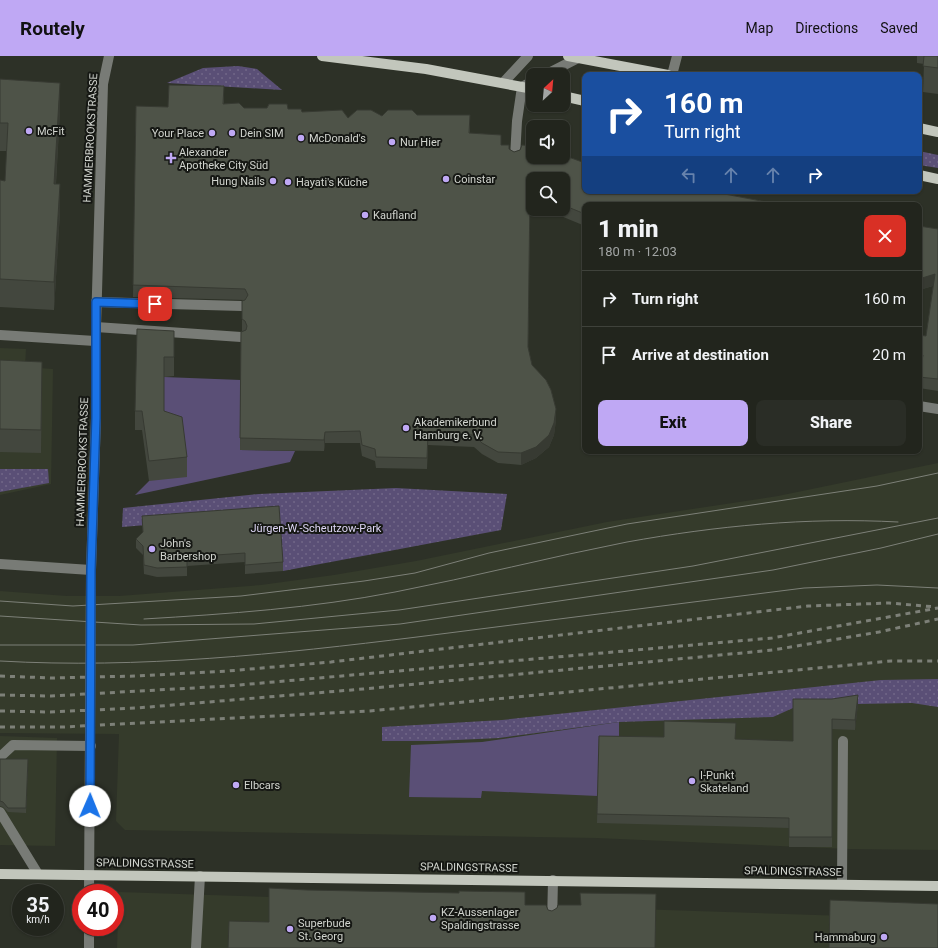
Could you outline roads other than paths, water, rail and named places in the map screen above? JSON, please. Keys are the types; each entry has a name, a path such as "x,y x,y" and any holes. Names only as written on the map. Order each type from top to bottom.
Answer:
{"main road":[{"path":"322,56 426,69 526,88"},
{"path":"573,57 652,72"},
{"path":"570,98 582,100"},
{"path":"922,129 938,132"},
{"path":"922,176 938,179"},
{"name":"SPALDINGSTRASSE","path":"0,874 938,886"}],"street":[{"name":"HAMMERBROOKSTRASSE","path":"89,884 91,570 96,418 96,302 103,84 109,56"},
{"path":"503,83 528,56"},
{"path":"673,72 676,56"},
{"path":"556,68 573,57"},
{"path":"514,157 516,121 522,87 526,85"},
{"path":"96,302 242,306"},
{"path":"96,327 242,337"},
{"path":"0,335 96,341"},
{"path":"922,406 938,409"},
{"path":"0,564 91,570"},
{"path":"842,884 843,741"},
{"path":"0,745 91,746"},
{"path":"0,757 13,745"},
{"path":"1,815 38,874"},
{"path":"196,948 200,876"},
{"path":"552,930 553,880"},
{"path":"89,936 89,948"}],"tram line":[{"path":"0,601 73,606 241,596 364,581 415,573 489,553 627,524 877,486 938,473"},
{"path":"0,616 141,625 254,624 399,610 693,566 938,518"},
{"path":"144,619 270,610 364,598 627,542 694,531 796,522 898,522"},
{"path":"0,645 133,645 400,624 773,570 881,548 938,534"},
{"path":"0,661 105,663 262,654 465,631 804,588 877,585 938,588"}],"railway":[{"path":"0,676 51,678 136,676 228,671 331,662 808,606 889,603 936,607"},
{"path":"0,695 51,696 228,686 772,638 938,608"},
{"path":"0,711 50,712 137,708 363,689 773,650 879,632 938,619"},
{"path":"0,727 63,727 370,711 891,661 938,661"}],"place":[{"name":"McFit","path":"29,131"},
{"name":"Your Place","path":"212,133"},
{"name":"Dein SIM","path":"232,133"},
{"name":"McDonald's","path":"301,138"},
{"name":"Nur Hier","path":"392,142"},
{"name":"Alexander Apotheke City Süd","path":"171,158"},
{"name":"Coinstar","path":"446,179"},
{"name":"Hung Nails","path":"273,181"},
{"name":"Hayati's Küche","path":"288,182"},
{"name":"Kaufland","path":"365,215"},
{"name":"Akademikerbund Hamburg e. V.","path":"406,428"},
{"name":"John's Barbershop","path":"152,549"},
{"name":"I-Punkt Skateland","path":"692,781"},
{"name":"Elbcars","path":"236,785"},
{"name":"KZ-Aussenlager Spaldingstrasse","path":"433,918"},
{"name":"Superbude St. Georg","path":"290,929"},
{"name":"Hammaburg","path":"884,937"}],"park label":[{"name":"Jürgen-W.-Scheutzow-Park","path":"316,528"}]}
